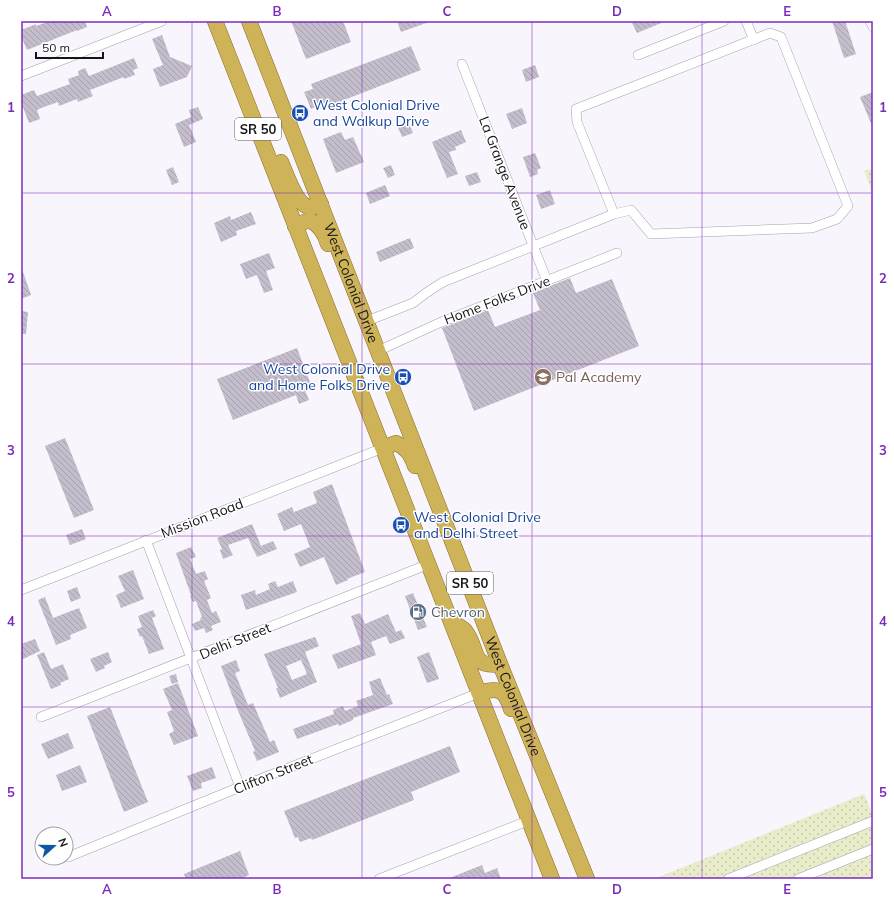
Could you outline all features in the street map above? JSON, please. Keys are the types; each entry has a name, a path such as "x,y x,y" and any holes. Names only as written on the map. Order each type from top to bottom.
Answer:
{"highway":[{"name":"SR 50","path":"215,21 552,879"},
{"name":"West Colonial Drive","path":"249,21 500,664 587,879"},
{"path":"261,137 276,149 290,184 296,196 303,205 311,208 321,204"},
{"path":"295,226 309,220 315,222 325,235 337,268 351,282"},
{"path":"383,448 396,443 404,446 409,452 429,502 440,508"},
{"path":"451,621 466,631 481,662 489,665 500,664"},
{"path":"479,693 491,689 497,690 504,694 510,704 524,743 535,750"}],"street":[{"path":"21,76 162,21"},
{"path":"638,55 724,21"},
{"path":"746,21 754,40"},
{"path":"870,21 873,27"},
{"path":"367,321 413,303 443,282 614,214 631,210 651,234 812,228 837,219 848,206 781,38 770,33 576,108 577,122 614,214"},
{"name":"La Grange Avenue","path":"462,64 547,281"},
{"name":"Home Folks Drive","path":"378,351 439,323 617,253"},
{"name":"Mission Road","path":"21,590 383,448"},
{"path":"146,540 240,787"},
{"name":"Delhi Street","path":"41,717 429,564"},
{"name":"Clifton Street","path":"74,855 240,787 479,693"},
{"path":"379,879 530,820"},
{"path":"728,879 873,821"},
{"path":"798,879 873,850"}],"green space":[{"path":"873,168 873,194 864,171"},
{"path":"864,794 873,816 873,879 654,879"}],"building":[{"path":"50,21 57,21 58,23 64,21 85,21 87,27 27,50 21,36 21,30 36,24 36,26"},
{"path":"291,21 343,21 351,42 306,59"},
{"path":"397,21 429,21 429,22 401,32"},
{"path":"636,21 666,21 637,33 632,23"},
{"path":"832,21 845,21 856,54 844,58"},
{"path":"162,35 170,57 192,66 187,77 160,87 153,69 163,65 152,39"},
{"path":"411,46 421,70 321,109 320,105 311,109 304,92 313,89 311,84"},
{"path":"134,58 138,68 133,70 135,75 124,79 124,77 90,90 93,96 78,102 77,99 59,106 58,102 41,108 37,110 40,119 29,123 21,102 21,95 34,90 37,96 70,84 68,79 79,75 78,71 85,68 89,76"},
{"path":"535,65 539,77 526,82 522,70"},
{"path":"873,92 873,128 860,97"},
{"path":"198,107 203,119 189,125 196,142 184,147 175,124 191,117 189,110"},
{"path":"522,108 527,123 512,129 506,114"},
{"path":"408,121 413,133 402,137 397,125"},
{"path":"461,130 466,142 455,147 456,150 449,152 458,174 447,178 432,142"},
{"path":"341,132 345,140 353,137 364,162 336,173 323,139"},
{"path":"535,153 541,168 537,170 538,174 530,177 523,157"},
{"path":"391,165 395,175 388,178 383,168"},
{"path":"173,167 179,182 172,185 166,170"},
{"path":"477,172 481,182 469,186 465,176"},
{"path":"385,185 390,196 370,204 366,193"},
{"path":"550,190 555,204 541,209 536,195"},
{"path":"251,212 256,224 236,231 237,235 221,242 214,223 230,216 231,220"},
{"path":"410,238 414,248 380,262 376,252"},
{"path":"269,253 275,268 266,271 273,290 264,293 257,275 246,279 240,264"},
{"path":"21,269 31,295 21,299"},
{"path":"570,278 576,293 612,279 639,346 474,411 442,328 488,310 495,327 540,310 533,293"},
{"path":"21,311 28,312 26,334 21,334"},
{"path":"297,348 311,385 304,388 309,400 299,404 296,395 233,420 217,379"},
{"path":"65,438 94,510 74,518 45,446"},
{"path":"332,484 365,572 336,585 324,557 300,567 294,554 310,547 301,524 284,531 277,514 292,507 294,512 317,503 313,492"},
{"path":"252,524 261,546 273,541 277,549 257,557 248,538 228,545 233,555 223,559 220,550 222,549 217,538"},
{"path":"82,529 86,539 70,545 66,535"},
{"path":"191,547 196,557 190,559 196,574 205,571 208,579 204,581 211,598 207,600 212,613 216,611 221,622 211,626 213,630 206,633 204,628 195,631 192,624 201,620 200,618 202,617 196,601 193,602 190,596 191,595 176,553"},
{"path":"133,570 144,599 121,608 116,595 125,591 118,576"},
{"path":"275,581 278,587 293,581 297,592 246,610 241,595 255,590 256,595 270,589 268,584"},
{"path":"77,587 81,598 71,602 67,591"},
{"path":"413,593 427,627 418,630 405,596"},
{"path":"45,597 53,618 79,608 87,628 70,635 71,639 56,645 38,600"},
{"path":"153,610 156,616 152,618 164,649 149,654 142,636 140,637 137,629 142,627 138,616"},
{"path":"360,613 365,624 388,614 396,632 401,630 405,638 390,644 386,636 371,642 376,655 338,669 332,655 361,644 351,616"},
{"path":"315,637 319,646 305,652 317,682 280,698 276,688 278,688 264,654","holes":["301,660 307,674 292,680 286,666"]},
{"path":"35,639 40,651 21,660 21,644"},
{"path":"44,652 51,669 63,664 69,679 60,683 61,685 51,689 37,655"},
{"path":"108,652 112,662 104,666 105,668 96,672 90,659"},
{"path":"429,652 439,679 427,683 417,657"},
{"path":"236,660 240,671 235,673 248,705 253,703 270,742 274,740 279,752 257,761 253,752 255,751 221,666"},
{"path":"176,674 178,682 172,684 169,676"},
{"path":"380,678 387,695 389,694 393,704 353,718 353,720 339,726 338,724 297,739 293,729 334,714 333,710 343,706 345,711 358,706 356,701 373,695 369,682"},
{"path":"178,683 198,736 174,745 169,734 174,731 167,712 172,710 163,689"},
{"path":"110,707 148,802 124,812 87,716"},
{"path":"68,733 74,748 48,759 41,744"},
{"path":"450,746 460,772 411,792 414,800 312,840 311,838 300,842 298,837 295,838 284,811"},
{"path":"80,765 87,782 62,791 56,775"},
{"path":"212,767 216,778 201,783 202,788 193,791 187,776"},
{"path":"240,851 249,875 240,879 186,879 184,874"},
{"path":"482,865 485,873 497,868 501,879 447,879"}],"place":[{"name":"West Colonial Drive and Walkup Drive","path":"300,113"},
{"name":"West Colonial Drive and Home Folks Drive","path":"403,377"},
{"name":"Pal Academy","path":"543,377"},
{"name":"West Colonial Drive and Delhi Street","path":"401,525"},
{"name":"Chevron","path":"418,612"}]}
